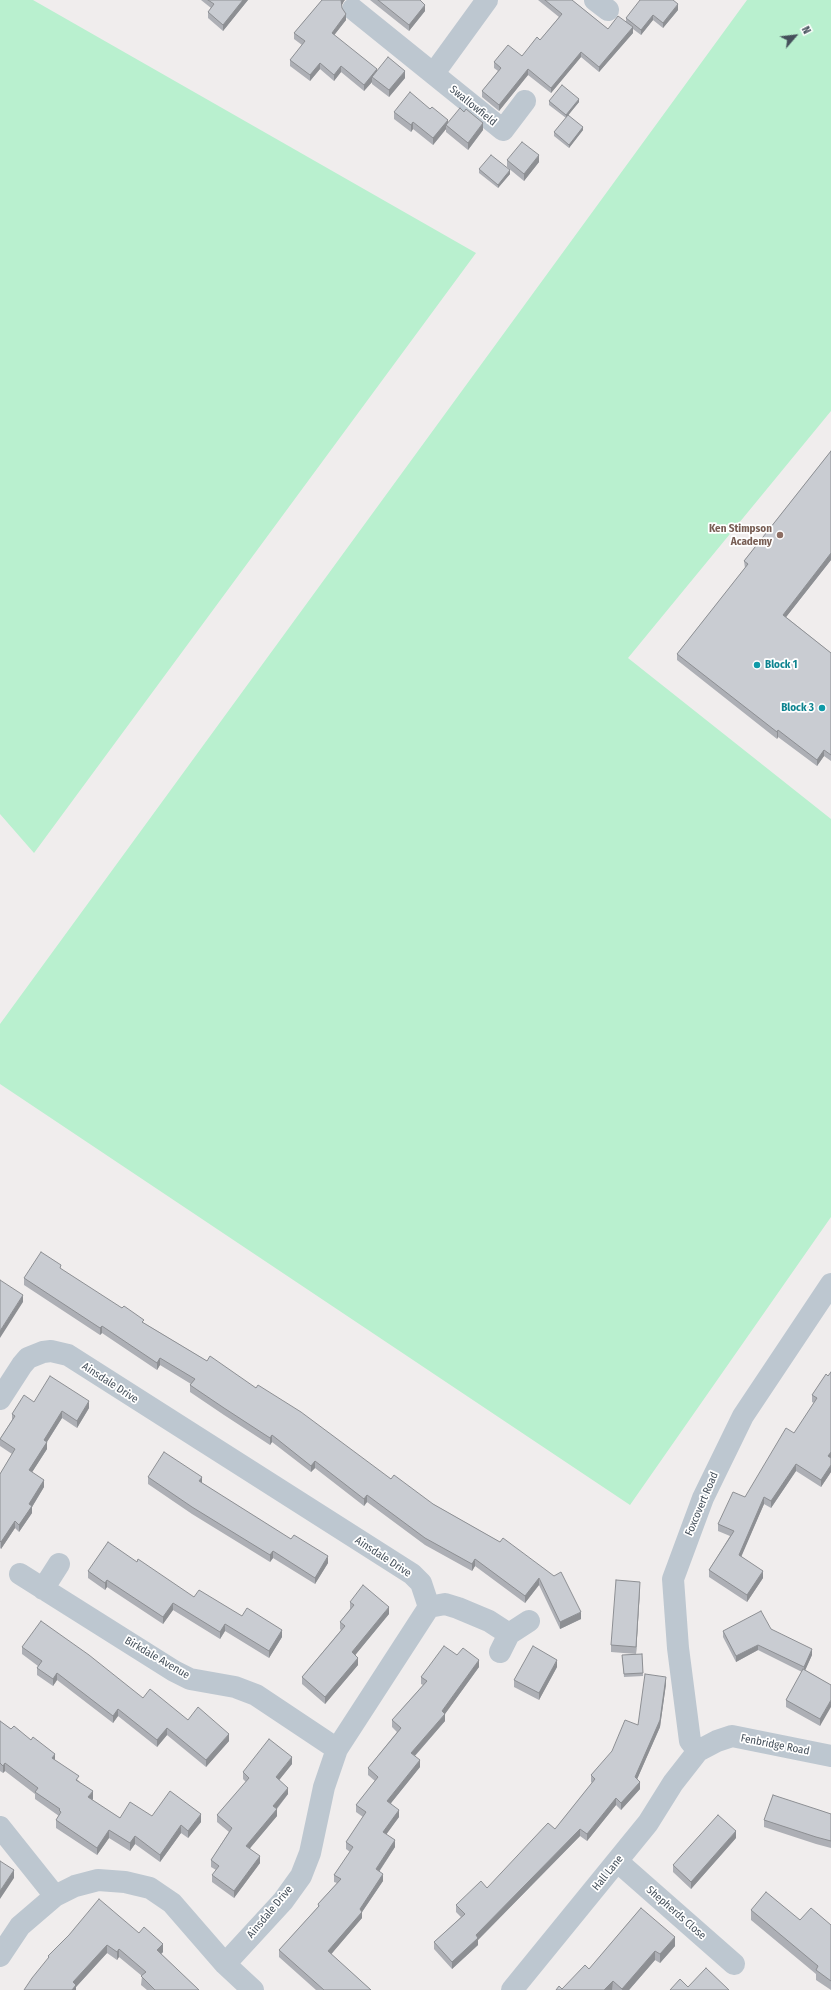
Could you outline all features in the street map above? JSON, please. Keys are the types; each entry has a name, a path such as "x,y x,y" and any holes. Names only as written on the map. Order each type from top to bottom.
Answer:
{"street":[{"path":"434,73 488,0"},
{"name":"Swallowfield","path":"353,9 503,130 525,101"},
{"name":"Foxcovert Road","path":"698,1751 690,1741 678,1648 673,1579 703,1498 743,1416 831,1284"},
{"name":"Ainsdale Drive","path":"0,1398 22,1364 28,1358 43,1352 51,1351 68,1355 412,1574 421,1583 429,1607 337,1749 324,1787 310,1853 300,1876 283,1901 225,1964"},
{"path":"43,1589 59,1564"},
{"name":"Birkdale Avenue","path":"20,1574 174,1671 190,1679 235,1687 256,1695 337,1749"},
{"path":"429,1607 445,1604 489,1621 505,1643 529,1621"},
{"name":"Fenbridge Road","path":"698,1751 717,1741 732,1736 831,1756"},
{"name":"Hall Lane","path":"512,1990 618,1862 648,1823 673,1783 698,1751"},
{"path":"0,1827 56,1896"},
{"name":"Shepherds Close","path":"618,1862 734,1964"},
{"path":"0,1956 20,1926 56,1896 75,1886 98,1880 125,1882 150,1888 172,1903 225,1964 253,1990"}],"green space":[{"path":"0,0 33,0 476,253 34,853 0,814"},
{"path":"747,0 831,0 831,411 628,658 831,819 831,1217 630,1505 0,1084 0,1024"}],"building":[{"path":"208,0 243,0 223,25 208,12 214,4"},
{"path":"322,0 341,0 342,8 346,14 332,33 377,69 364,85 341,66 334,75 320,63 310,75 290,60 305,41 294,33"},
{"path":"378,0 420,0 425,5 409,25"},
{"path":"545,0 572,0 608,29 618,16 633,27 599,67 581,52 551,88 528,69 499,105 482,91 501,68 494,62 508,45 522,56 537,37 540,40 562,14"},
{"path":"640,0 673,0 678,4 663,23 653,15 641,30 626,18"},
{"path":"388,57 405,71 389,90 372,77"},
{"path":"562,85 579,99 566,115 549,101"},
{"path":"410,92 430,109 432,107 448,120 433,138 413,122 411,125 394,112"},
{"path":"460,108 464,112 466,109 483,123 468,143 446,125"},
{"path":"568,115 583,127 569,145 554,132"},
{"path":"522,142 539,155 524,174 507,160"},
{"path":"491,155 510,170 498,185 479,169"},
{"path":"831,451 831,553 783,615 831,653 831,755 824,750 817,760 778,730 777,732 677,654 748,564 744,561"},
{"path":"41,1252 61,1265 60,1268 122,1308 124,1306 144,1320 142,1322 207,1361 210,1356 256,1388 258,1385 301,1412 391,1479 394,1475 433,1504 500,1542 503,1538 554,1576 561,1572 581,1612 560,1622 539,1578 525,1596 475,1559 472,1564 425,1538 367,1495 364,1499 315,1461 311,1466 272,1435 270,1438 190,1385 195,1379 160,1358 157,1363 102,1326 100,1328 24,1278"},
{"path":"0,1280 23,1295 0,1331"},
{"path":"831,1372 831,1452 828,1456 831,1458 831,1465 821,1480 796,1464 771,1501 764,1497 739,1555 763,1571 747,1595 709,1570 734,1531 718,1524 733,1492 745,1497 786,1428 794,1433 817,1398 812,1395 826,1374 828,1376"},
{"path":"50,1376 89,1401 77,1421 62,1411 44,1440 47,1442 29,1470 44,1480 29,1504 32,1506 19,1525 15,1521 1,1542 0,1474 15,1449 0,1439 15,1416 12,1414 24,1395 34,1402"},
{"path":"164,1452 202,1477 199,1481 291,1539 294,1535 328,1556 315,1578 273,1551 270,1555 192,1507 148,1477"},
{"path":"108,1542 137,1562 138,1559 194,1597 199,1590 242,1616 247,1608 282,1630 269,1651 225,1624 220,1632 173,1603 163,1617 107,1580 105,1583 88,1571"},
{"path":"616,1580 640,1582 636,1647 611,1645"},
{"path":"363,1585 389,1607 352,1652 358,1658 325,1697 302,1677 345,1626 340,1622 354,1605 350,1602"},
{"path":"761,1611 771,1629 812,1649 804,1667 758,1645 736,1656 723,1631"},
{"path":"41,1621 89,1655 143,1698 150,1689 188,1720 198,1707 229,1734 206,1760 167,1728 157,1740 118,1709 113,1716 57,1673 53,1679 37,1668 42,1661 22,1647"},
{"path":"444,1646 457,1655 463,1648 479,1660 442,1711 445,1714 411,1753 420,1760 387,1801 399,1810 383,1832 395,1840 376,1869 383,1874 360,1909 362,1912 328,1951 371,1990 324,1990 279,1950 341,1879 334,1875 353,1847 346,1842 366,1812 356,1805 378,1777 368,1768 401,1728 392,1720 427,1681 421,1677"},
{"path":"533,1646 557,1660 539,1693 514,1680"},
{"path":"642,1654 643,1673 624,1674 622,1655"},
{"path":"803,1669 831,1685 831,1700 820,1719 786,1700"},
{"path":"645,1674 666,1677 660,1720 635,1777 640,1782 621,1803 616,1798 587,1834 580,1829 476,1935 478,1938 452,1962 434,1942 465,1914 456,1905 481,1881 487,1888 548,1823 555,1829 595,1779 591,1775 612,1751 625,1720 638,1725"},
{"path":"0,1721 11,1729 14,1726 31,1740 33,1737 55,1754 52,1758 79,1776 76,1780 93,1791 88,1797 120,1818 130,1802 152,1816 170,1791 201,1814 188,1831 181,1825 160,1855 135,1836 130,1843 109,1830 97,1848 56,1820 61,1812 59,1810 60,1809 35,1792 38,1788 5,1763 3,1766 0,1763"},
{"path":"269,1739 292,1757 276,1777 288,1788 273,1806 277,1809 246,1846 260,1856 234,1891 212,1875 219,1866 211,1860 232,1828 217,1815 249,1778 243,1772"},
{"path":"773,1795 831,1814 831,1841 764,1820"},
{"path":"718,1815 736,1831 691,1882 673,1865"},
{"path":"0,1861 14,1870 0,1891"},
{"path":"766,1892 800,1920 811,1908 831,1925 831,1981 816,1970 818,1966 751,1910"},
{"path":"99,1899 139,1933 144,1927 163,1944 157,1950 199,1990 155,1990 141,1976 146,1972 119,1949 117,1952 107,1945 73,1982 76,1985 72,1990 24,1990 49,1957 48,1956 69,1935"},
{"path":"641,1908 675,1937 660,1954 655,1951 622,1989 613,1981 604,1990 556,1990 559,1986 562,1989 585,1965 589,1969"},
{"path":"706,1968 729,1990 670,1990 680,1979 688,1987"}],"place":[{"name":"Ken Stimpson Academy","path":"780,535"},
{"name":"Block 1","path":"757,665"},
{"name":"Block 3","path":"822,708"}]}
